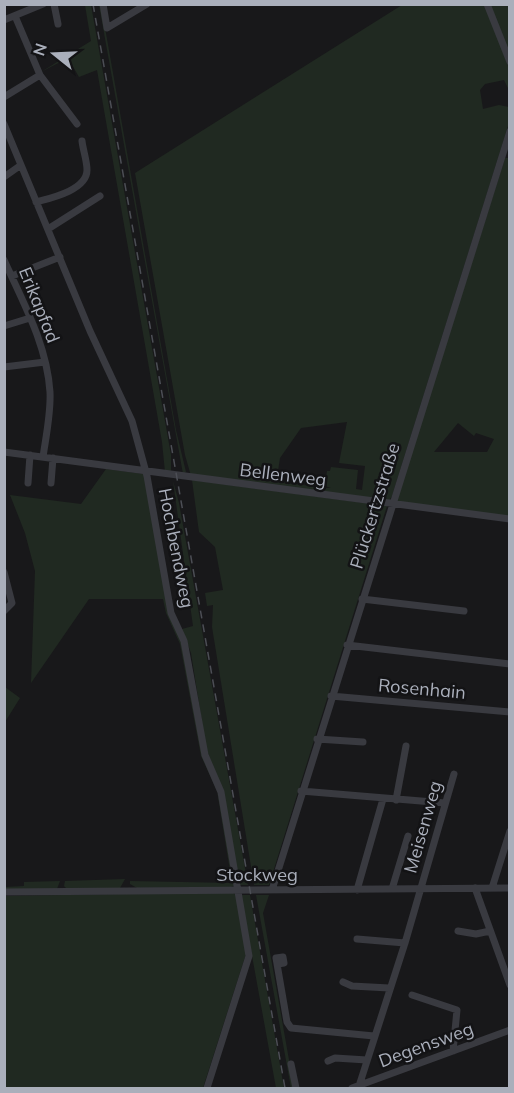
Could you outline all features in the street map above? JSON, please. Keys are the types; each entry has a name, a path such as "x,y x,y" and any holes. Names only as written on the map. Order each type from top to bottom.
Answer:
{"street":[{"path":"4,20 43,4"},
{"path":"54,4 58,24"},
{"path":"103,4 107,28 147,4"},
{"path":"487,4 510,62"},
{"path":"15,16 40,75 76,124"},
{"path":"4,97 40,75"},
{"name":"Hochbendweg","path":"4,124 90,331 125,400 146,471 171,613 184,641 205,755 221,792 237,890"},
{"name":"Plückertzstraße","path":"272,890 317,739 510,131"},
{"path":"36,202 70,190 86,177 82,141"},
{"path":"4,177 21,165"},
{"path":"48,229 100,196"},
{"path":"12,276 60,257"},
{"name":"Erikapfad","path":"4,260 30,318 45,362 50,393 43,457"},
{"path":"4,326 30,318"},
{"name":"Erikapfad","path":"4,367 45,362"},
{"name":"Bellenweg","path":"4,452 510,519"},
{"path":"28,483 30,455"},
{"path":"51,483 53,458"},
{"path":"4,572 12,603 4,611"},
{"path":"362,598 464,611"},
{"path":"347,645 510,664"},
{"name":"Rosenhain","path":"331,696 510,712"},
{"path":"317,739 363,742"},
{"path":"396,800 406,746"},
{"name":"Meisenweg","path":"355,1087 367,1060 405,943 454,774"},
{"path":"301,791 445,802"},
{"path":"357,890 383,799"},
{"path":"492,888 510,831"},
{"path":"392,889 408,836"},
{"path":"474,888 510,985"},
{"name":"Stockweg","path":"4,892 510,888"},
{"path":"207,1089 249,956 237,890"},
{"path":"458,931 476,934 490,931"},
{"path":"357,939 405,943"},
{"path":"278,964 287,1022 291,1028 374,1036"},
{"path":"342,982 352,986 389,988"},
{"path":"412,995 457,1010 453,1051"},
{"name":"Degensweg","path":"355,1087 510,1030"},
{"path":"328,1061 335,1058 367,1060"},
{"path":"291,1064 296,1089"}],"shaded area":[{"path":"85,5 91,5 171,455 171,472 165,472 162,442 97,70 79,77 68,58 41,72 91,41"},
{"path":"99,5 101,5 176,430 186,472 183,474"},
{"path":"402,5 485,5 509,68 510,92 504,80 485,84 480,90 483,109 499,105 509,107 509,123 392,496 389,501 324,492 323,488 331,488 325,486 327,471 330,471 331,467 358,470 356,489 362,490 365,466 339,463 347,422 301,428 280,458 278,471 286,483 320,487 318,491 191,476 185,455 135,173"},
{"path":"489,5 509,5 509,56"},
{"path":"505,158 509,158 509,518 396,502","holes":["458,423 474,436 476,433 494,439 487,452 434,452"]},
{"path":"106,469 144,474 168,612 183,643 203,756 218,791 234,886 231,887 137,888 130,884 130,881 232,883 217,791 201,756 180,644 166,613 163,599 89,599 31,683 35,571 25,533 10,495 81,504"},
{"path":"192,480 387,506 269,885 254,885 212,627 213,605 207,606 205,593 223,590 215,547 199,532"},
{"path":"173,481 179,503 248,885 240,885 205,741 191,653 182,629 193,626"},
{"path":"5,687 20,698 5,722"},
{"path":"125,879 120,888 67,889 64,886 65,881"},
{"path":"60,881 57,889 5,889 4,887 24,886 24,882"},
{"path":"232,892 236,895 246,954 203,1088 5,1088 4,896"},
{"path":"241,895 250,895 284,1088 276,1088"},
{"path":"256,895 269,895 263,913 294,1088 291,1088"}],"railway":[{"path":"93,4 285,1088"}]}
